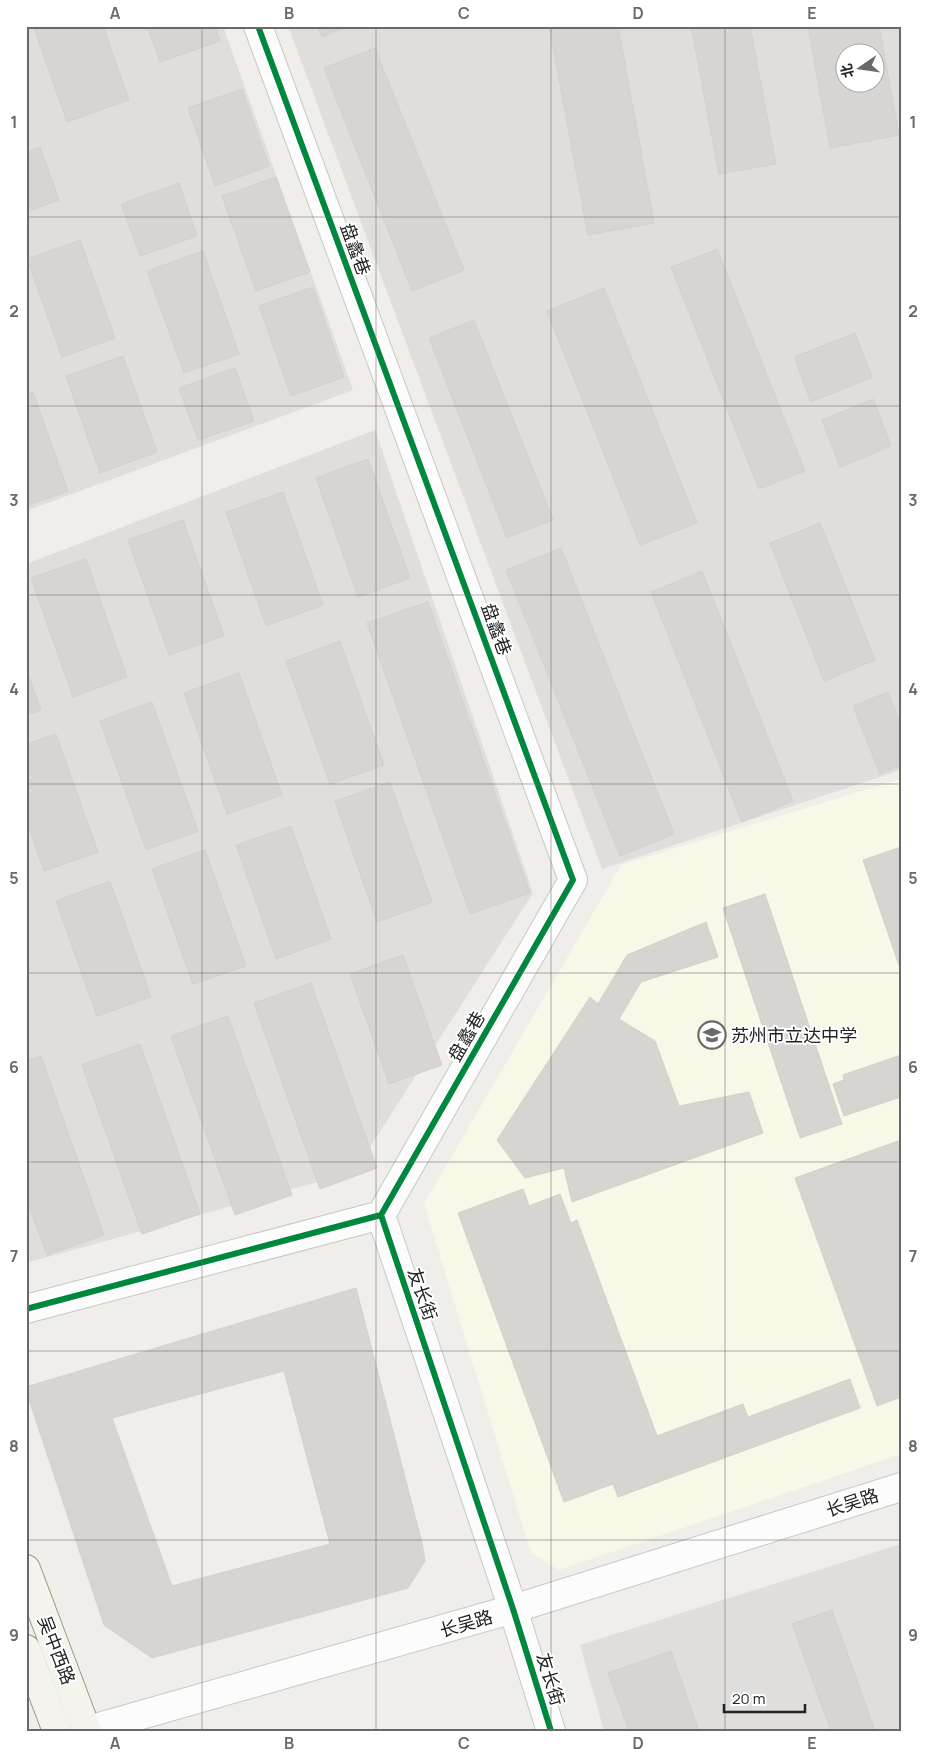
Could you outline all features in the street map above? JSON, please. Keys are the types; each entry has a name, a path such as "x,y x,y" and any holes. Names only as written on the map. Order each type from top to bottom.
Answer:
{"main road":[{"name":"吴中西路","path":"26,1569 86,1730"},
{"name":"吴中西路","path":"26,1649 57,1731"}],"street":[{"name":"盘蠡巷","path":"258,26 573,880 380,1215"},
{"path":"26,1309 380,1215"},
{"name":"友长街","path":"380,1215 513,1609 551,1731"},
{"name":"长吴路","path":"86,1730 513,1609 901,1487"}],"shaded area":[{"path":"26,26 223,26 353,390 26,511"},
{"path":"288,26 901,26 901,770 602,869"},
{"path":"375,430 533,893 354,1172 26,1263 26,564"},
{"name":"苏州市立达中学","path":"901,779 901,1454 559,1570 531,1553 424,1204 621,865"},
{"path":"901,1544 901,1731 604,1731 580,1645"}],"building":[{"path":"39,26 103,26 129,100 67,122 34,28"},
{"path":"147,26 215,26 220,41 160,62"},
{"path":"317,26 349,26 322,37"},
{"path":"549,26 618,26 654,223 588,235"},
{"path":"691,26 750,26 776,164 719,174"},
{"path":"808,26 879,26 882,42 834,42 834,92 884,92 884,53 899,135 830,148"},
{"path":"375,48 464,270 412,291 324,68"},
{"path":"242,89 269,166 215,186 188,108"},
{"path":"40,147 59,200 26,212 26,152"},
{"path":"276,177 310,272 256,291 222,196"},
{"path":"179,183 197,236 140,256 121,204"},
{"path":"80,240 115,338 62,357 27,259"},
{"path":"717,249 805,471 759,489 671,267"},
{"path":"203,251 239,354 184,373 147,271"},
{"path":"313,287 344,377 291,396 259,306"},
{"path":"604,288 697,523 640,545 547,311"},
{"path":"474,320 553,520 507,538 429,338"},
{"path":"855,333 872,377 811,402 794,357"},
{"path":"123,356 157,452 100,473 66,376"},
{"path":"235,368 254,421 198,440 179,388"},
{"path":"33,392 68,491 26,506 26,395"},
{"path":"873,399 891,446 840,467 822,420"},
{"path":"368,459 410,578 358,597 316,478"},
{"path":"283,492 323,605 266,626 226,512"},
{"path":"183,520 224,636 169,655 128,540"},
{"path":"820,523 875,660 824,681 770,543"},
{"path":"561,548 674,834 620,856 506,570"},
{"path":"86,559 127,677 73,697 31,578"},
{"path":"702,571 793,801 742,822 651,592"},
{"path":"428,602 530,893 470,914 367,623"},
{"path":"340,641 384,765 330,784 286,661"},
{"path":"26,669 41,710 26,715"},
{"path":"239,673 282,795 227,814 184,693"},
{"path":"888,692 901,724 901,765 880,774 853,706"},
{"path":"152,702 198,831 146,850 100,721"},
{"path":"56,734 98,852 44,871 26,820 26,744"},
{"path":"390,782 432,902 377,922 335,801"},
{"path":"291,826 331,939 276,959 236,845"},
{"path":"901,847 901,971 863,860"},
{"path":"205,850 246,966 193,984 152,869"},
{"path":"110,881 151,997 97,1016 56,901"},
{"path":"765,894 842,1124 800,1138 723,908"},
{"path":"706,922 718,957 641,982 619,1019 655,1041 679,1106 749,1092 763,1133 572,1202 564,1168 525,1178 497,1140 590,997 598,1004 627,955"},
{"path":"403,955 442,1065 389,1084 350,974"},
{"path":"311,983 377,1168 320,1189 254,1003"},
{"path":"228,1016 292,1195 235,1215 171,1036"},
{"path":"140,1044 200,1214 142,1234 82,1065"},
{"path":"901,1055 901,1097 844,1116 833,1084 844,1080 843,1075"},
{"path":"41,1056 104,1235 47,1255 26,1198 26,1061"},
{"path":"901,1140 901,1397 877,1406 795,1178"},
{"path":"523,1189 529,1206 560,1194 571,1223 577,1220 657,1436 743,1404 748,1417 850,1379 860,1408 618,1497 613,1484 564,1502 458,1213"},
{"path":"356,1288 422,1543 425,1561 408,1588 152,1658 104,1625 26,1387","holes":["284,1371 330,1544 172,1586 112,1418"]},
{"path":"832,1610 875,1731 831,1731 792,1624"},
{"path":"671,1651 699,1731 629,1731 608,1673"}],"cycle path":[{"path":"258,26 573,880 381,1215"},
{"path":"26,1309 381,1215 513,1609 551,1731"}],"place":[{"name":"苏州市立达中学","path":"712,1035"}]}
